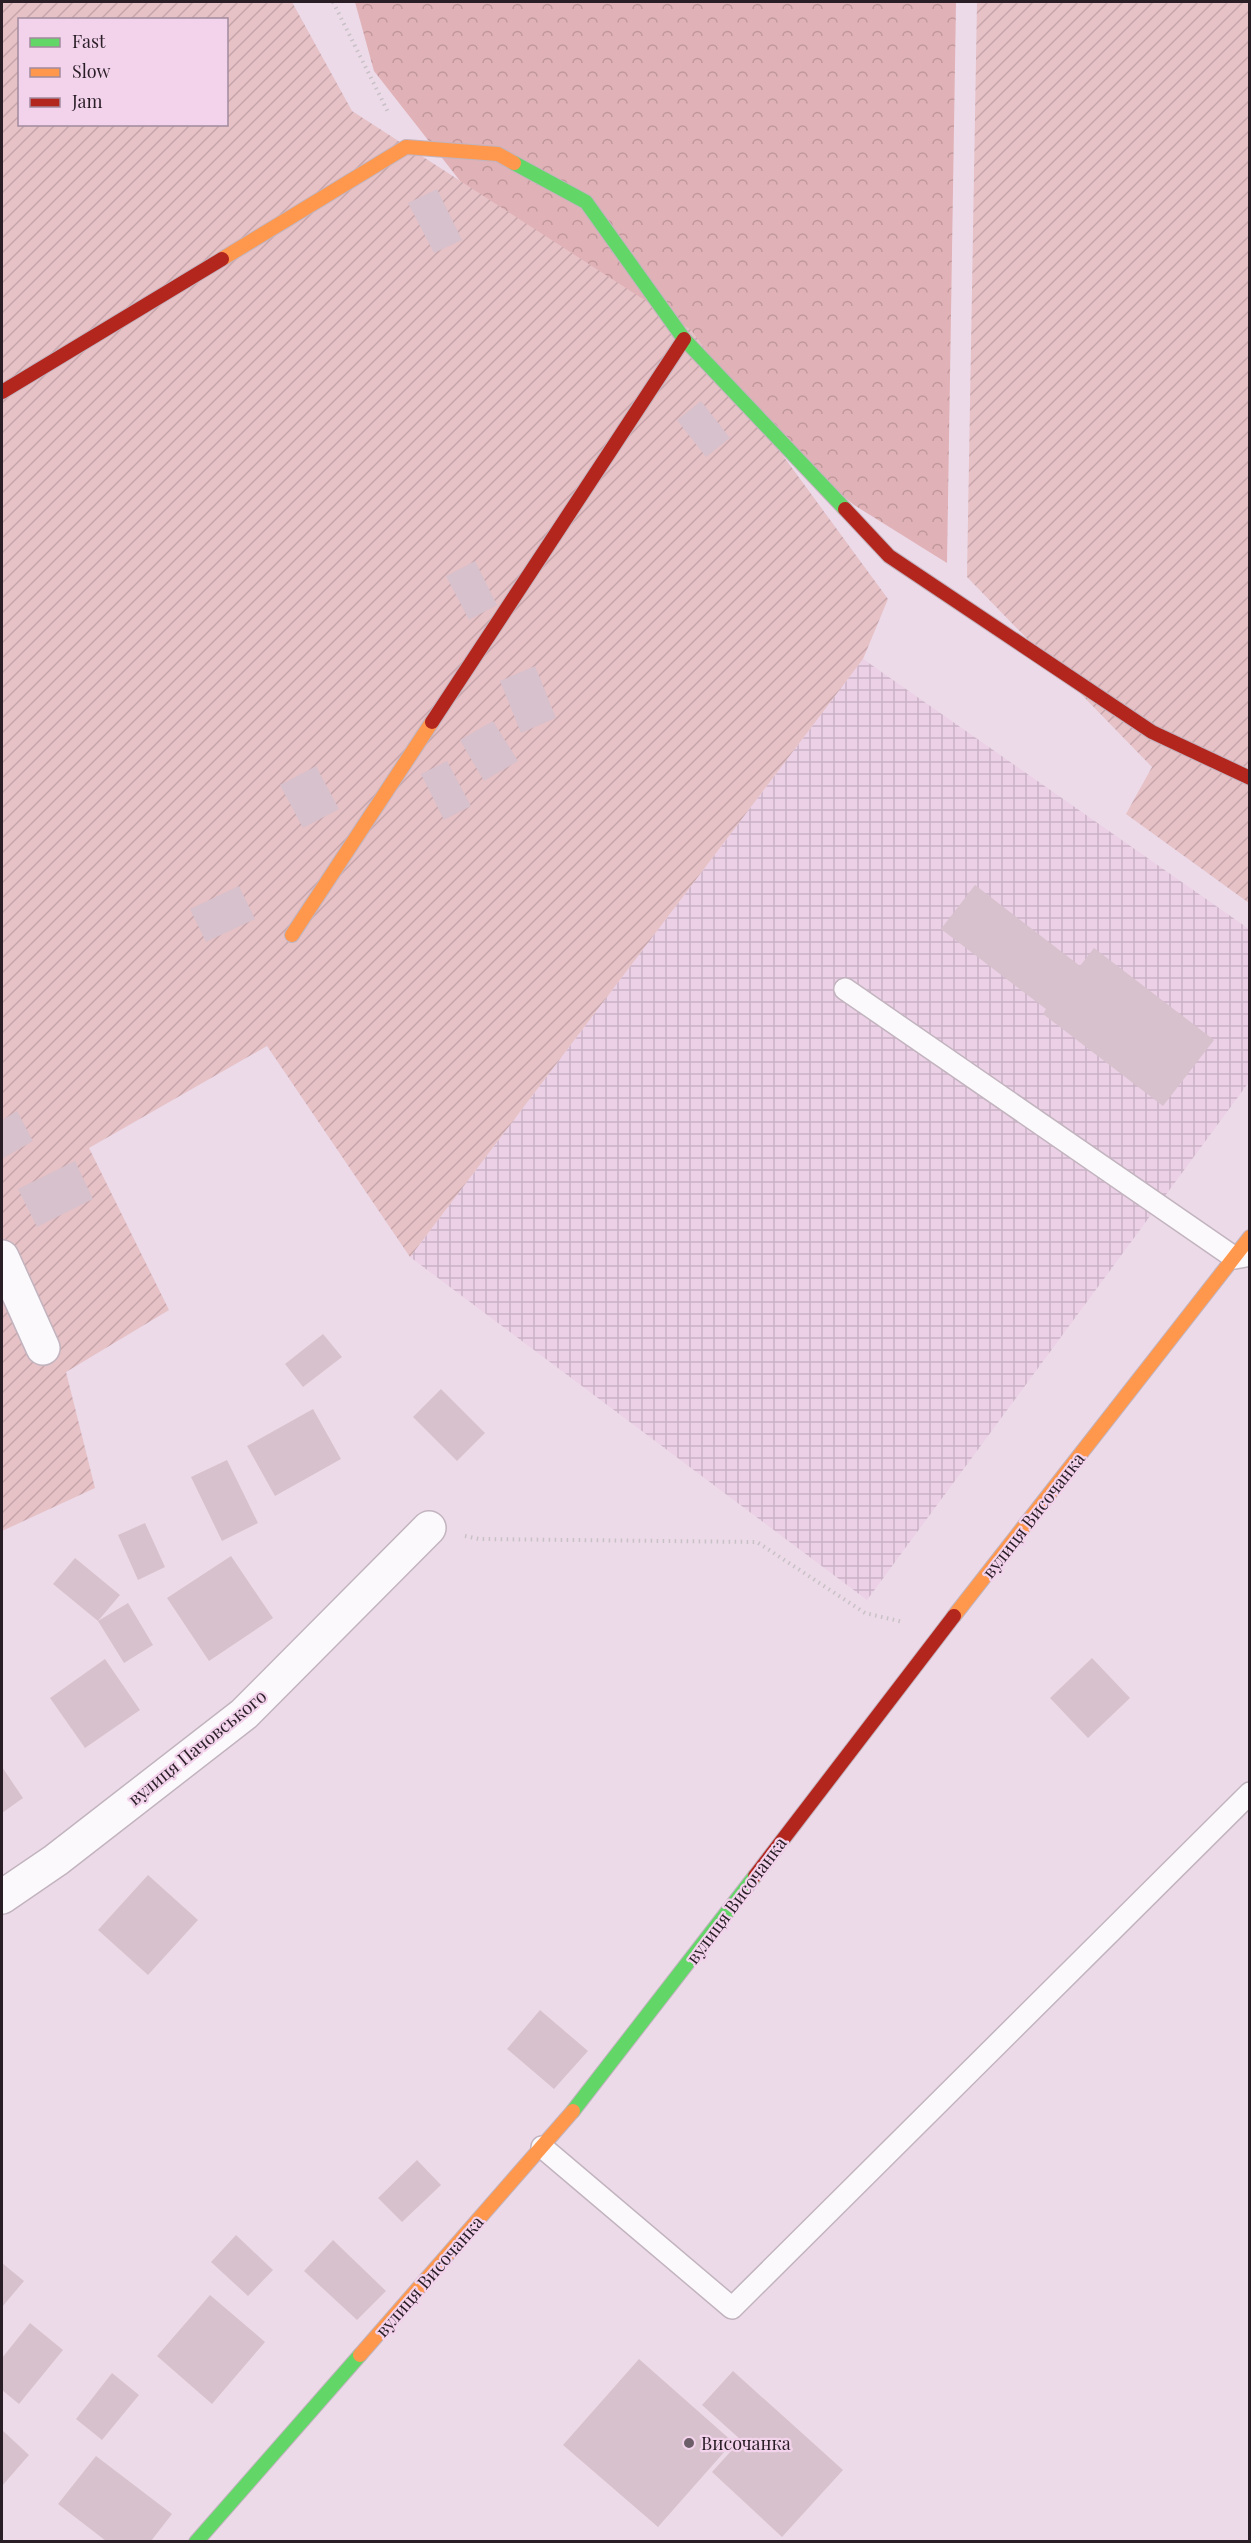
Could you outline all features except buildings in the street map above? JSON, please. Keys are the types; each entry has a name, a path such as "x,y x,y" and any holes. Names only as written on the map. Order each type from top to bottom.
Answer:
{"street":[{"path":"2,392 406,147 498,154 586,202 684,339 889,556 1152,732 1250,778"},
{"path":"292,935 684,339"},
{"name":"вулиця Височанка","path":"196,2541 589,2093 942,1631 1242,1257 1250,1237"},
{"path":"2,1257 43,1348"},
{"name":"вулиця Пачовського","path":"2,1898 56,1860 244,1714 429,1528"}],"lane":[{"path":"845,989 1242,1257"},
{"path":"542,2147 732,2308 1250,1793"}],"path":[{"path":"333,2 406,147"},
{"path":"429,1528 479,1539 757,1542 865,1613 942,1631"}],"shaded area":[{"path":"2,2 292,2 352,111 691,330 888,599 863,659 410,1257 267,1046 89,1148 169,1310 66,1372 95,1488 2,1531"},
{"path":"977,2 1249,2 1249,903 1126,814 1152,767 967,577"},
{"path":"863,659 1249,929 1249,1082 867,1600 410,1257"}],"green space":[{"path":"355,2 956,2 947,563 854,505 464,186 374,71"}],"traffic: fast":[{"path":"514,163 586,202 684,339 845,509"},
{"path":"573,2111 755,1876"},
{"path":"196,2542 360,2355"}],"traffic: slow":[{"path":"222,259 406,147 498,154 514,163"},
{"path":"292,935 432,722"},
{"path":"954,1616 1250,1237"},
{"path":"360,2355 573,2111"}],"traffic: jam":[{"path":"2,392 222,259"},
{"path":"432,722 684,339"},
{"path":"845,509 889,556 1152,732 1250,778"},
{"path":"755,1876 954,1616"}],"place":[{"name":"Височанка","path":"689,2443"}]}
